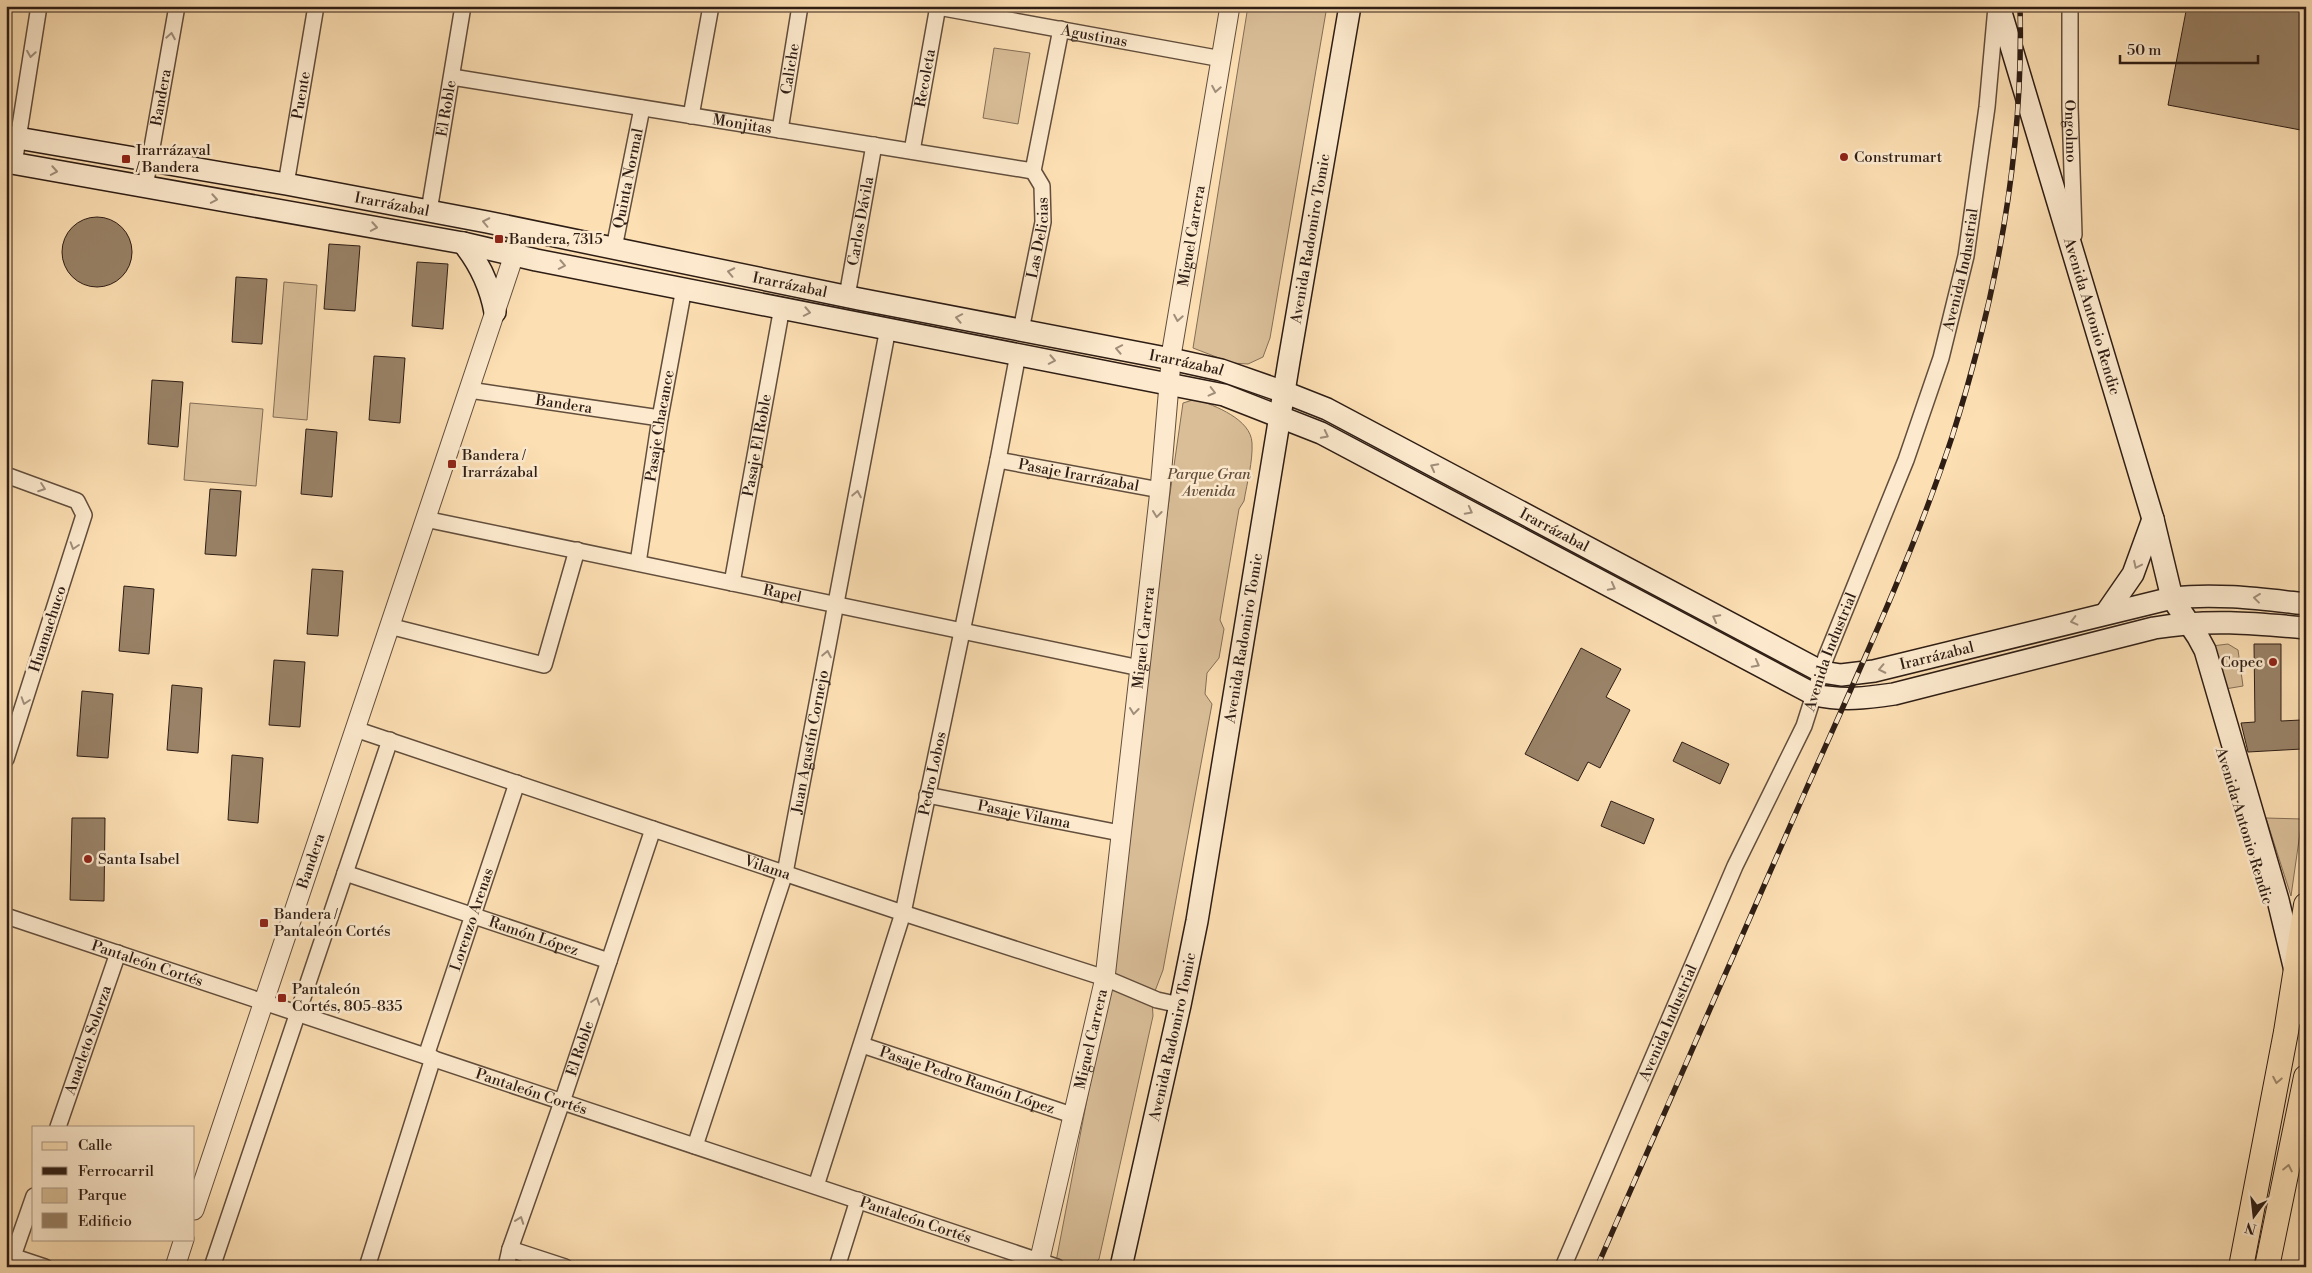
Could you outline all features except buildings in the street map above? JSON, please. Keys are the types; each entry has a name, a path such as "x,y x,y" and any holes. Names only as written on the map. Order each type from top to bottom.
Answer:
{"main road":[{"name":"Avenida Radomiro Tomic","path":"1121,1267 1197,921 1280,415 1350,6"},
{"name":"Avenida Antonio Rendic","path":"1998,6 2153,519 2172,598 2190,622 2204,650 2278,900 2306,1016"},
{"name":"Irarrázabal","path":"12,137 286,184 1221,370 1284,392 1327,410 1822,672 1841,675 1882,669 2172,598 2200,595 2234,596 2306,604"},
{"name":"Irarrázabal","path":"10,163 463,243 514,255 1224,395 1280,415 1321,433 1815,695 1846,700 1894,694 2154,628 2190,622 2238,622 2306,628"},
{"path":"463,243 482,269 490,290 495,312"},
{"path":"2106,613 2133,574 2153,519"},
{"name":"Avenida Antonio Rendic","path":"2190,622 2189,639 2193,658 2274,926 2283,984 2286,1032"},
{"path":"2241,1267 2286,1032 2306,905"},
{"path":"2267,1267 2303,1105 2306,1078"}],"street":[{"path":"10,163 12,137 39,6"},
{"name":"Bandera","path":"145,187 177,6"},
{"name":"Puente","path":"286,184 316,6"},
{"name":"El Roble","path":"429,212 463,6"},
{"path":"691,116 711,6"},
{"name":"Caliche","path":"780,130 800,6"},
{"name":"Agustinas","path":"938,6 1222,58"},
{"name":"Recoleta","path":"912,151 938,6"},
{"name":"Miguel Carrera","path":"1045,1265 1072,1115 1105,978 1160,490 1171,359 1230,6"},
{"name":"Avenida Industrial","path":"1563,1267 1735,866 1804,726 1826,657 1906,460 1941,358 1966,256 1987,107 1998,6"},
{"name":"Ongolmo","path":"2070,6 2070,107 2074,257"},
{"path":"1033,171 1061,29"},
{"name":"Monjitas","path":"452,78 1033,171"},
{"name":"Quinta Normal","path":"614,248 642,108"},
{"name":"Carlos Dávila","path":"847,296 874,145"},
{"name":"Las Delicias","path":"1021,330 1043,222 1042,186 1033,171"},
{"name":"Bandera","path":"195,1207 514,255 519,230"},
{"name":"Pasaje Chacance","path":"638,563 660,418 684,288"},
{"name":"Pasaje El Roble","path":"732,583 782,307"},
{"name":"Juan Agustín Cornejo","path":"695,1146 785,874 888,328"},
{"name":"Pedro Lobos","path":"816,1186 903,913 998,460 1018,354"},
{"name":"Bandera","path":"469,390 660,418"},
{"name":"Pasaje Irarrázabal","path":"998,460 1160,490"},
{"name":"Huamachuco","path":"6,475 77,501 84,515 6,759"},
{"name":"Rapel","path":"425,519 1140,668"},
{"path":"389,626 544,665 577,550"},
{"name":"Vilama","path":"355,729 785,874 1105,978 1158,1000 1180,1005"},
{"path":"212,1267 390,740"},
{"name":"Lorenzo Arenas","path":"367,1267 472,916 517,783"},
{"name":"Pasaje Vilama","path":"927,795 1120,833"},
{"name":"El Roble","path":"506,1267 510,1249 562,1102 653,829"},
{"name":"Ramón López","path":"345,873 609,961"},
{"name":"Pantaleón Cortés","path":"6,916 858,1200 1045,1265"},
{"name":"Anacleto Solorza","path":"58,1126 118,953"},
{"name":"Pasaje Pedro Ramón López","path":"862,1045 1072,1115"},
{"path":"837,1267 858,1200"},
{"path":"32,1201 10,1255 45,1267"},
{"path":"175,1267 184,1240"},
{"path":"510,1249 565,1267"}],"green space":[{"path":"1248,6 1327,6 1270,338 1263,357 1248,364 1232,363 1193,348"},
{"path":"994,48 1030,53 1018,124 983,118"},
{"path":"284,282 317,285 307,420 273,417"},
{"name":"Parque Gran Avenida","path":"1196,399 1213,405 1231,415 1245,427 1252,443 1250,472 1244,501 1239,509 1220,620 1224,629 1219,658 1207,673 1205,694 1212,704 1163,970 1152,999 1153,1016 1099,1259 1092,1267 1055,1267 1110,979 1145,668 1183,403"},
{"path":"190,403 263,409 256,486 184,480"},
{"path":"2228,644 2238,650 2243,686 2225,689 2212,646"},
{"path":"2266,818 2302,819 2291,896"}],"railway":[{"path":"1597,1267 1902,572 1952,437 1982,332 2004,224 2012,170 2017,115 2020,6"}],"place":[{"name":"Construmart","path":"1844,157"},
{"name":"Irarrázaval / Bandera","path":"126,159"},
{"name":"Bandera, 7315","path":"499,239"},
{"name":"Bandera / Irarrázabal","path":"452,464"},
{"name":"Copec","path":"2273,662"},
{"name":"Santa Isabel","path":"88,859"},
{"name":"Bandera / Pantaleón Cortés","path":"264,923"},
{"name":"Pantaleón Cortés, 805-835","path":"282,998"}]}
